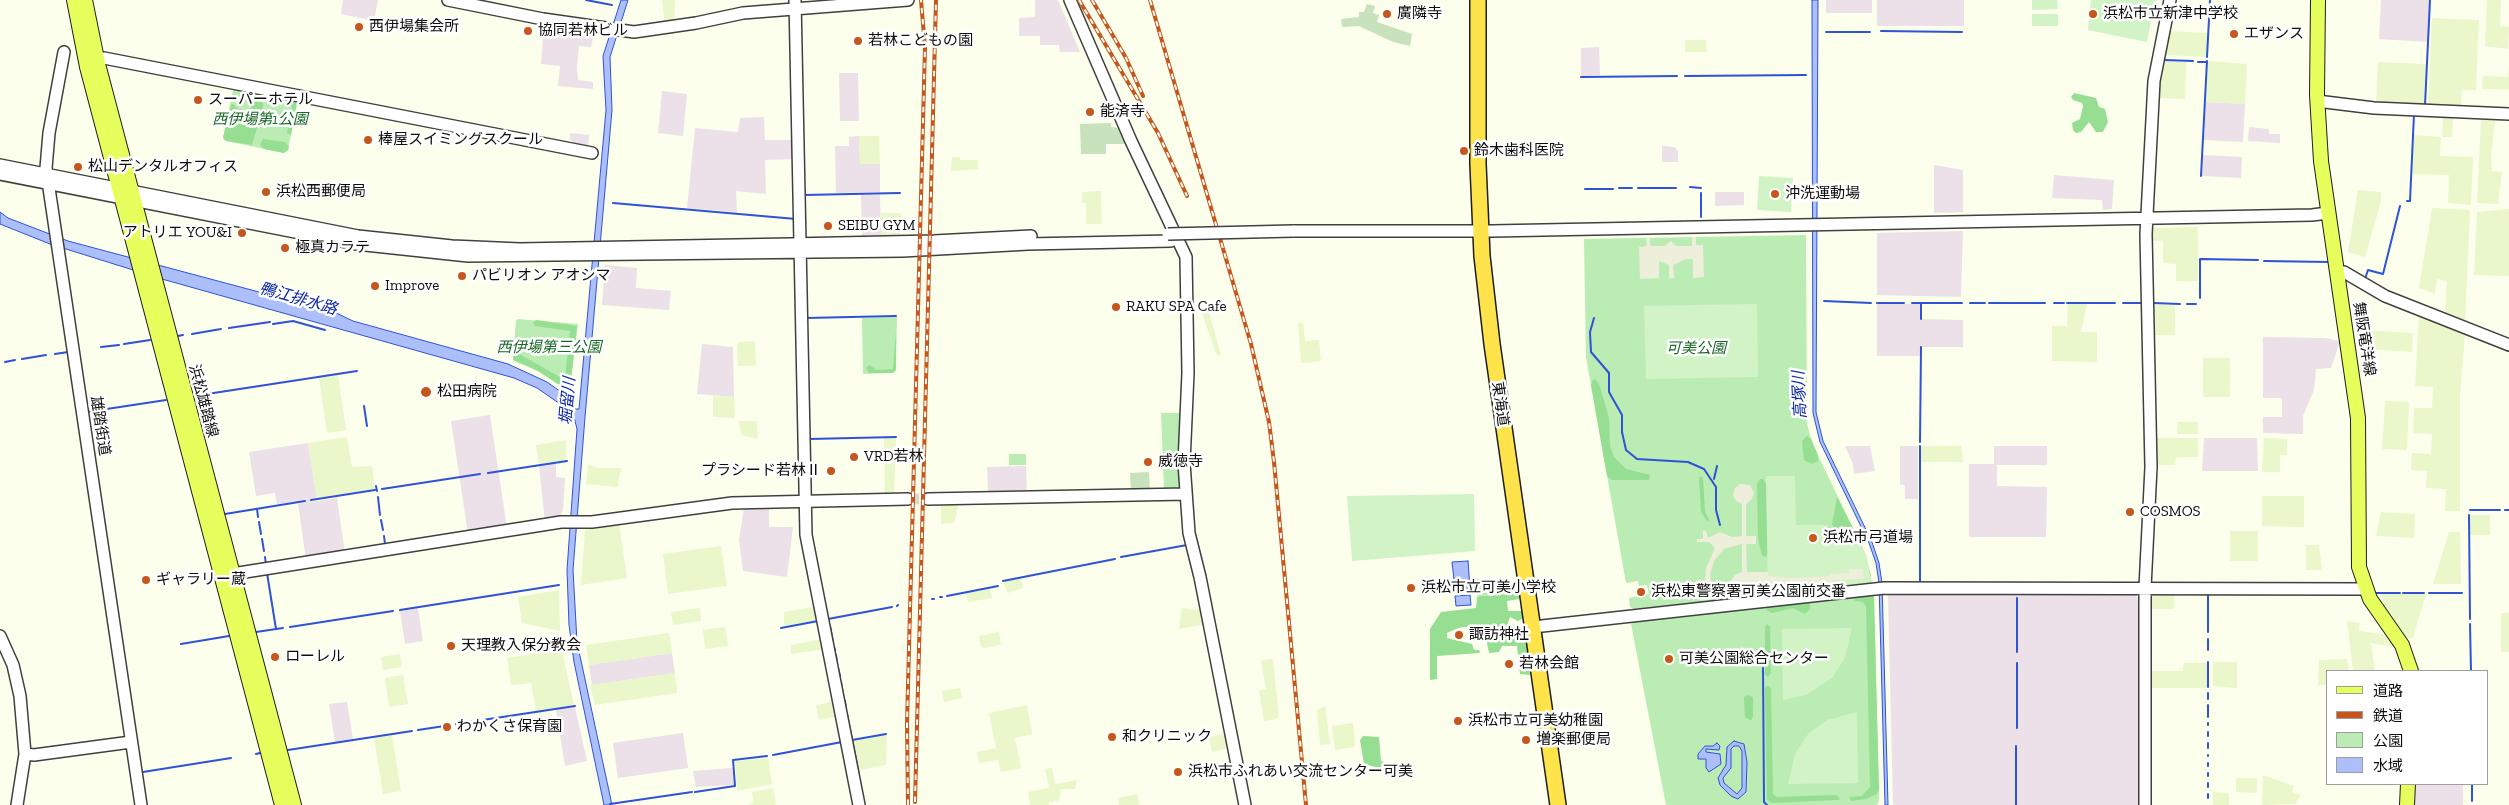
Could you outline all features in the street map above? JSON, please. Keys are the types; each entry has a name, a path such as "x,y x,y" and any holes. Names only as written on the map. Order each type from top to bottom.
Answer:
{"highway":[{"name":"東海道","path":"1478,0 1478,164 1481,232 1491,339 1558,805"}],"main road":[{"name":"舞阪竜洋線","path":"2318,0 2317,101 2320,161 2357,404 2359,446 2358,556 2365,589 2402,645 2411,670"},
{"name":"浜松雄踏線","path":"81,1 78,25 87,68 127,195"},
{"name":"浜松雄踏線","path":"81,1 97,59 127,195 227,575 282,805"},
{"name":"浜松雄踏線","path":"227,575 294,805"},
{"path":"2407,805 2408,785"}],"street":[{"path":"448,0 543,19 620,30 646,31 795,5 908,0"},
{"path":"1062,0 1100,82 1103,86 1108,86"},
{"path":"1070,0 1131,141 1186,257 1188,373 1184,458 1189,533 1200,577 1244,805"},
{"path":"2145,805 2146,588 2150,473 2147,218 2154,81 2170,0"},
{"path":"795,5 806,535 859,805"},
{"name":"雄踏街道","path":"64,52 49,133 47,179 141,805"},
{"path":"97,59 104,58 592,153"},
{"path":"2317,101 2374,108 2509,114"},
{"path":"0,165 47,179"},
{"path":"0,174 47,179 374,239 477,248 588,252 1102,239 2312,215 2328,213"},
{"path":"2337,273 2344,272 2373,291 2509,345"},
{"path":"928,499 1186,494"},
{"path":"227,575 566,522 580,523 732,503 908,499"},
{"path":"1533,627 1881,588 2365,589"},
{"path":"0,636 11,660 19,686 25,754 16,805"},
{"path":"25,754 34,755 131,742"}],"shaded area":[{"path":"343,0 378,0 374,21 341,14"},
{"path":"1035,0 1058,0 1080,52 1060,52 1059,45 1040,45 1040,36 1019,36 1019,18 1035,17"},
{"path":"1826,0 1872,0 1872,13 1826,13"},
{"path":"1877,0 1964,0 1964,26 1877,26"},
{"path":"2381,0 2430,0 2428,42 2379,39"},
{"path":"544,24 595,30 591,47 579,46 577,66 578,80 593,82 593,89 558,86 560,66 541,64"},
{"path":"1599,47 1600,75 1581,76 1581,48"},
{"path":"839,73 858,73 859,121 840,121"},
{"path":"662,91 687,94 683,136 658,133"},
{"path":"2206,102 2245,104 2243,142 2204,140"},
{"path":"764,117 765,140 794,140 795,159 765,160 766,194 736,191 737,212 687,208 695,128 738,132 740,118"},
{"path":"2249,127 2269,129 2269,134 2280,134 2280,143 2248,141"},
{"path":"570,133 589,135 588,147 573,146 573,141 570,140"},
{"path":"859,136 860,164 880,164 880,192 836,193 835,146 849,146 849,137"},
{"path":"1662,146 1674,147 1678,151 1678,162 1662,162"},
{"path":"2203,155 2242,157 2241,178 2202,176"},
{"path":"1934,165 1963,170 1963,212 1934,213"},
{"path":"2054,175 2114,180 2112,209 2103,210 2102,200 2052,198"},
{"path":"1715,192 1744,192 1744,205 1715,206"},
{"path":"861,195 880,195 881,235 862,236"},
{"path":"1963,231 1961,297 1877,295 1877,233"},
{"path":"1692,237 1696,237 1696,245 1703,245 1704,277 1693,278 1693,259 1686,259 1673,265 1674,278 1669,278 1669,265 1659,261 1659,278 1640,279 1639,247 1647,246 1646,238 1650,238 1650,246 1665,246 1671,241 1676,246 1692,246"},
{"path":"605,265 637,268 636,288 671,291 669,310 602,305"},
{"path":"1877,304 1922,304 1922,319 1963,320 1963,347 1920,347 1920,356 1877,356"},
{"path":"2263,337 2325,338 2340,341 2331,368 2316,369 2314,390 2303,416 2303,434 2263,433 2263,417 2282,417 2282,398 2263,398"},
{"path":"702,344 733,347 734,397 697,394"},
{"path":"490,415 507,528 468,534 451,421"},
{"path":"2204,438 2257,438 2258,471 2202,471"},
{"path":"308,443 317,498 311,499 311,502 337,498 345,553 306,559 298,504 305,503 305,500 277,504 275,493 256,496 249,452"},
{"path":"1845,446 1870,446 1875,471 1854,474 1853,464"},
{"path":"1900,446 1918,446 1918,499 1905,499 1905,485 1900,485"},
{"path":"1994,446 2047,446 2047,465 1997,465 1997,486 2047,487 2046,537 1969,537 1969,464 1994,464"},
{"path":"556,463 556,477 565,478 563,510 559,519 545,522 539,466"},
{"path":"1026,466 1027,493 988,492 987,467"},
{"path":"1740,484 1750,485 1754,494 1746,504 1746,536 1756,536 1756,544 1746,544 1747,572 1768,572 1768,576 1793,578 1829,576 1830,574 1849,573 1849,569 1863,569 1864,579 1832,580 1829,585 1813,585 1813,589 1800,591 1800,588 1768,588 1768,594 1742,597 1740,590 1734,588 1728,591 1726,599 1716,600 1709,591 1705,579 1706,568 1715,548 1709,542 1697,542 1697,539 1703,539 1703,530 1706,531 1708,538 1720,532 1732,537 1742,536 1742,504 1736,501 1733,495 1735,488","holes":["1742,544 1742,572 1735,575 1724,589 1714,588 1711,583 1710,574 1714,561 1724,549"]},
{"path":"769,504 769,527 793,527 787,577 743,571 739,540 744,508"},
{"path":"1892,593 2133,594 2142,602 2141,805 1893,805 1888,596"},
{"path":"418,608 423,641 405,644 400,611"},
{"path":"672,653 675,673 592,685 589,665"},
{"path":"347,702 353,739 335,742 329,704"},
{"path":"575,707 587,761 565,766 556,710"},
{"path":"683,733 688,768 618,778 613,743"},
{"path":"732,768 734,785 696,787 693,771"},
{"path":"2412,785 2463,785 2463,805 2411,805"}],"green space":[{"path":"662,0 675,0 674,23 665,24"},
{"path":"2032,0 2057,0 2058,9 2032,10"},
{"path":"2091,0 2155,0 2147,42 2088,30"},
{"path":"2487,0 2501,0 2500,26 2509,27 2508,49 2485,46"},
{"path":"1367,4 1375,6 1373,13 1379,15 1377,22 1412,34 1410,46 1393,42 1359,26 1342,27 1341,19 1359,17 1359,12 1364,12"},
{"path":"2032,14 2058,14 2058,26 2032,26"},
{"path":"2432,18 2479,20 2476,90 2462,90 2461,109 2428,107"},
{"path":"2169,31 2208,33 2207,57 2164,55"},
{"path":"1685,40 1706,40 1707,52 1685,52"},
{"path":"2162,61 2186,62 2185,99 2157,98"},
{"path":"2208,61 2247,64 2245,104 2206,102"},
{"path":"2378,62 2426,64 2424,107 2376,103"},
{"path":"2509,65 2509,89 2482,89 2483,76 2508,77"},
{"name":"西伊場第1公園","path":"236,87 295,99 297,103 288,150 284,153 226,141 223,138 233,90"},
{"path":"2074,93 2096,98 2099,107 2105,109 2108,122 2103,132 2096,132 2089,122 2081,132 2076,133 2073,130 2072,123 2080,119 2083,106 2082,103 2073,100 2071,97"},
{"path":"271,95 295,99 297,103 291,135 287,133 292,106 272,100"},
{"path":"257,100 263,103 263,107 252,145 226,141 223,138 231,105 233,104 237,108 236,122 246,124 249,120 252,104"},
{"path":"2443,117 2453,117 2452,137 2442,137"},
{"path":"2481,120 2495,120 2491,158 2492,171 2502,172 2498,204 2477,203"},
{"path":"1111,123 1111,127 1120,128 1126,144 1106,144 1106,154 1081,154 1080,124"},
{"path":"2413,135 2441,137 2440,156 2473,157 2471,205 2448,203 2449,175 2412,174"},
{"path":"859,136 879,136 880,164 860,164"},
{"path":"263,139 285,142 289,147 288,150 284,153 264,149 260,145"},
{"path":"952,157 960,157 960,160 978,160 978,169 951,171"},
{"name":"沖洗運動場","path":"1759,176 1793,178 1791,212 1757,210"},
{"path":"2358,190 2381,192 2381,202 2365,257 2348,252"},
{"path":"1101,191 1102,224 1086,224 1086,203 1082,203 1082,192"},
{"path":"2432,208 2470,210 2465,322 2445,316 2447,281 2437,279 2435,294 2419,288"},
{"path":"2509,209 2509,276 2474,275 2477,212"},
{"path":"881,213 901,213 900,235 881,235"},
{"path":"2198,227 2198,281 2176,281 2176,264 2163,263 2163,241 2150,241 2150,228"},
{"name":"可美公園","path":"1806,235 1807,424 1813,445 1866,555 1872,583 1634,609 1630,607 1629,598 1649,594 1647,585 1639,586 1638,581 1626,583 1586,357 1584,239"},
{"path":"1757,304 1758,377 1646,379 1644,306"},
{"path":"2068,304 2087,304 2081,332 2097,332 2097,362 2052,361 2052,326 2067,326"},
{"path":"2151,305 2175,305 2175,335 2151,335"},
{"path":"1209,312 1221,355 1217,356 1202,314"},
{"path":"2419,314 2465,334 2460,396 2460,511 2445,511 2446,489 2426,488 2427,471 2411,470 2412,453 2431,454 2432,434 2413,433 2414,408 2432,408 2433,387 2415,386"},
{"path":"897,317 896,370 893,373 863,374 862,318"},
{"name":"西伊場第三公園","path":"516,320 578,324 570,388 564,388 538,371 513,360"},
{"path":"536,320 577,326 570,388 564,388 538,371 513,360 514,348 517,345 521,355 560,377 565,377 570,331 535,326 533,323"},
{"path":"1298,323 1303,323 1305,341 1319,340 1321,361 1301,363"},
{"path":"2365,330 2413,333 2412,352 2364,349"},
{"path":"896,332 896,370 893,373 869,373 866,368 869,365 877,370 893,369"},
{"path":"755,341 756,366 738,366 737,344"},
{"path":"2203,358 2230,358 2230,397 2203,397"},
{"path":"338,375 346,430 327,433 319,378"},
{"path":"1595,379 1599,384 1609,418 1610,446 1614,457 1626,469 1650,475 1649,480 1612,480 1607,476 1591,385"},
{"path":"713,395 734,397 735,418 713,417"},
{"path":"2385,401 2409,402 2407,450 2382,449"},
{"path":"1161,413 1182,413 1182,487 1164,490"},
{"path":"739,421 757,421 758,439 741,435"},
{"path":"2178,422 2198,422 2198,434 2177,434"},
{"path":"1807,436 1811,439 1818,455 1818,461 1812,464 1804,460 1802,441"},
{"path":"347,437 352,467 372,466 375,489 317,498 308,443"},
{"path":"884,438 896,438 894,494 885,494"},
{"path":"2154,438 2198,438 2198,457 2176,457 2175,465 2154,465"},
{"path":"2264,438 2287,439 2287,455 2280,455 2280,472 2262,472"},
{"path":"566,440 566,460 539,464 536,445"},
{"path":"1921,446 1961,446 1963,462 1921,462"},
{"path":"1009,454 1026,454 1026,465 1009,465"},
{"path":"588,464 598,468 622,468 618,487 586,484"},
{"path":"1149,472 1150,491 1131,491 1130,473"},
{"path":"1701,476 1703,478 1705,512 1709,520 1707,521 1701,512 1699,478"},
{"name":"浜松市弓道場","path":"1766,476 1795,476 1796,525 1828,525 1828,530 1854,529 1866,555 1872,583 1768,594"},
{"path":"1760,479 1763,479 1766,484 1768,554 1765,557 1762,555 1758,539 1757,484"},
{"path":"1474,494 1475,551 1352,561 1347,496"},
{"path":"2262,496 2304,496 2304,527 2262,526"},
{"path":"1837,497 1862,546 1871,575 1869,583 1816,589 1849,530 1837,529 1832,525"},
{"path":"941,502 959,502 954,523 941,524"},
{"path":"2381,512 2415,514 2414,538 2376,536"},
{"path":"2469,515 2490,515 2490,535 2470,535"},
{"path":"619,523 627,578 581,585 585,530"},
{"path":"2230,531 2258,531 2258,561 2230,561"},
{"path":"2449,532 2460,532 2461,584 2433,584"},
{"path":"2306,545 2319,545 2322,570 2306,570"},
{"path":"721,546 727,586 668,594 663,554"},
{"path":"1021,578 1023,588 1008,593 1003,582"},
{"path":"1475,578 1491,582 1519,584 1521,594 1477,596"},
{"path":"990,588 992,598 968,602 966,593"},
{"path":"559,590 560,631 522,623 518,597"},
{"path":"1517,594 1520,597 1519,599 1507,601 1508,611 1522,611 1524,618 1518,621 1510,617 1505,632 1526,636 1530,675 1520,674 1517,646 1502,646 1499,652 1489,653 1486,638 1477,627 1472,626 1458,628 1447,633 1447,638 1472,644 1474,650 1479,650 1480,653 1437,656 1437,679 1430,680 1430,629 1441,612 1476,608 1477,597 1480,596"},
{"path":"1872,594 1874,597 1879,790 1877,794 1866,799 1851,801 1849,797 1862,796 1870,787 1866,606 1863,602 1855,601 1853,597"},
{"path":"1874,594 1879,801 1877,805 1666,805 1631,624 1634,619"},
{"path":"2151,594 2174,594 2174,609 2149,609"},
{"path":"2381,594 2426,594 2413,638 2403,639 2377,601 2383,600"},
{"path":"1810,602 1810,609 1805,614 1793,608 1772,613 1766,610 1767,606"},
{"path":"817,606 819,620 784,626 784,612"},
{"path":"700,608 701,621 673,625 671,612"},
{"path":"1182,608 1193,610 1203,608 1206,624 1179,629"},
{"path":"2501,613 2509,613 2509,652 2501,652"},
{"path":"2347,621 2360,623 2359,631 2390,635 2397,647 2371,643 2375,670 2353,670"},
{"path":"1767,624 1770,627 1771,673 1768,677 1765,674 1765,627"},
{"path":"725,627 728,646 705,649 703,630"},
{"path":"1852,628 1845,658 1832,678 1806,695 1783,700 1782,629"},
{"path":"999,632 1001,645 981,647 979,636"},
{"path":"669,633 672,653 589,665 586,645"},
{"path":"823,639 825,649 791,654 791,645"},
{"path":"560,650 574,705 536,711 531,683 511,685 507,658"},
{"path":"400,654 402,667 383,670 381,657"},
{"path":"1271,659 1273,661 1279,716 1277,719 1264,721 1259,691 1266,689 1261,661"},
{"path":"2347,659 2349,670 2326,670 2326,685 2318,685 2319,660"},
{"path":"2213,662 2237,662 2237,688 2213,686"},
{"path":"2184,663 2208,663 2208,688 2151,688 2149,671 2183,671"},
{"path":"675,673 677,693 595,705 590,685"},
{"path":"403,675 408,704 389,707 385,678"},
{"path":"1768,685 1771,689 1773,794 1777,797 1836,795 1840,798 1838,800 1772,803 1767,800 1765,688"},
{"path":"960,688 962,698 944,702 942,691"},
{"path":"1747,695 1753,697 1753,717 1751,720 1745,718 1744,697"},
{"path":"835,701 838,716 819,720 816,705"},
{"path":"1027,705 1032,734 1015,738 1021,768 1001,772 998,760 979,763 977,752 996,748 989,713"},
{"path":"1325,706 1330,744 1320,745 1317,710"},
{"path":"1857,712 1858,783 1788,784 1795,754 1808,734 1827,720"},
{"path":"1353,723 1355,747 1335,750 1332,726"},
{"path":"887,734 886,765 859,770 853,741"},
{"path":"1223,734 1228,737 1230,748 1212,752 1209,737"},
{"path":"392,735 401,791 383,794 374,738"},
{"path":"1363,736 1379,737 1381,761 1401,768 1401,774 1364,764 1360,740"},
{"path":"768,758 772,784 737,791 735,761"},
{"path":"1052,768 1055,784 1077,780 1075,789 1061,789 1059,801 1049,802 1049,805 1030,805 1028,792 1049,788 1045,769"},
{"path":"2263,775 2294,786 2292,792 2301,795 2295,804 2262,805"},
{"path":"2236,778 2257,778 2257,793 2236,792"},
{"path":"773,788 776,805 748,805 754,802 752,792"},
{"path":"2213,792 2229,793 2229,805 2213,805"},
{"path":"1137,794 1139,805 1119,805 1118,798"}],"water":[{"name":"堀留川","path":"621,0 628,0 610,57 612,110 573,570 577,642 612,805 604,805 574,662 569,625 567,570 577,429 574,417 563,406 537,388 514,378 162,279 50,244 0,224 0,212 8,218 68,241 334,312 353,321 508,364 547,382 564,394 576,409 579,409 606,110 603,56"},
{"path":"1812,0 1818,0 1816,412 1823,441 1872,542 1879,563 1882,583 1888,805 1885,805 1879,583 1876,563 1869,543 1820,442 1813,413"},
{"path":"1468,561 1470,588 1455,589 1452,562"},
{"path":"1470,595 1471,605 1456,606 1455,596"},
{"path":"1734,741 1744,744 1747,762 1746,792 1738,799 1731,796 1720,785 1718,778 1726,765 1727,747","holes":["1734,746 1739,746 1742,751 1742,788 1737,794 1724,783 1723,778 1731,768 1731,749"]},
{"path":"1717,743 1720,746 1719,750 1706,749 1706,752 1720,754 1721,764 1709,772 1706,768 1706,759 1698,759 1698,754 1705,746 1713,746"}],"waterway":[{"path":"586,0 612,5"},
{"path":"2207,57 2210,0"},
{"path":"2425,105 2430,0"},
{"path":"1881,31 1962,32"},
{"path":"1826,32 1870,32"},
{"path":"2164,60 2193,61"},
{"path":"2201,176 2207,61"},
{"path":"2198,62 2207,62"},
{"path":"1685,76 1806,75"},
{"path":"1581,77 1677,76"},
{"path":"2407,201 2410,201 2414,114"},
{"path":"1690,187 1701,188"},
{"path":"1619,188 1632,188"},
{"path":"1638,188 1676,188"},
{"path":"1585,189 1613,189"},
{"path":"804,195 900,193"},
{"path":"1701,193 1701,217"},
{"path":"613,203 796,219"},
{"path":"2365,279 2368,270 2383,274 2400,206"},
{"path":"2200,298 2200,259 2258,260"},
{"path":"2264,261 2329,262"},
{"path":"1824,301 1871,303"},
{"path":"1877,303 1904,303"},
{"path":"1912,303 1962,303"},
{"path":"1921,303 1921,319"},
{"path":"1970,303 1985,303"},
{"path":"1989,303 2045,303"},
{"path":"2054,303 2064,303"},
{"path":"2067,303 2115,303"},
{"path":"2123,303 2142,303"},
{"path":"2153,303 2180,304"},
{"path":"2187,304 2196,304"},
{"path":"806,318 896,316"},
{"path":"1594,318 1590,332 1591,352 1609,373 1609,392 1622,415 1622,432 1626,450 1637,459 1688,462 1704,469 1716,487 1716,510 1720,525"},
{"path":"273,324 293,321 325,330"},
{"path":"229,328 270,322"},
{"path":"192,334 221,329"},
{"path":"178,336 183,335"},
{"path":"124,344 150,340"},
{"path":"101,347 119,345"},
{"path":"1920,442 1921,347"},
{"path":"55,354 68,352"},
{"path":"22,359 46,355"},
{"path":"5,362 15,360"},
{"path":"194,396 357,371"},
{"path":"87,412 166,400"},
{"path":"364,406 367,426"},
{"path":"809,439 896,437"},
{"path":"1920,446 1920,583"},
{"path":"488,473 567,461"},
{"path":"1714,479 1717,466"},
{"path":"382,489 480,474"},
{"path":"376,486 377,491"},
{"path":"311,500 375,490"},
{"path":"378,497 380,515"},
{"path":"225,514 305,501"},
{"path":"257,509 258,517"},
{"path":"2470,510 2500,510"},
{"path":"2469,515 2470,619"},
{"path":"381,520 383,530"},
{"path":"259,522 261,534"},
{"path":"384,536 385,544"},
{"path":"262,539 264,551"},
{"path":"1121,557 1187,545"},
{"path":"265,557 266,565"},
{"path":"1003,581 1115,559"},
{"path":"267,573 276,629"},
{"path":"400,610 559,585"},
{"path":"947,596 998,586"},
{"path":"2208,593 2208,632"},
{"path":"2375,593 2400,593"},
{"path":"2403,593 2424,593"},
{"path":"2429,593 2462,593"},
{"path":"2017,598 2017,652"},
{"path":"828,619 892,607"},
{"path":"290,627 393,611"},
{"path":"781,628 818,621"},
{"path":"2470,624 2471,670"},
{"path":"830,626 833,642"},
{"path":"256,632 283,628"},
{"path":"181,644 229,636"},
{"path":"2208,639 2208,650"},
{"path":"836,655 837,663"},
{"path":"2208,662 2208,687"},
{"path":"2017,663 2017,728"},
{"path":"838,668 840,676"},
{"path":"1763,668 1764,802 1767,805"},
{"path":"841,682 843,695"},
{"path":"2208,693 2208,699"},
{"path":"845,701 846,709"},
{"path":"2208,705 2208,717"},
{"path":"456,724 575,706"},
{"path":"847,714 859,775"},
{"path":"418,730 451,725"},
{"path":"288,750 412,731"},
{"path":"852,740 886,734"},
{"path":"773,755 842,742"},
{"path":"2208,743 2208,748"},
{"path":"2016,746 2016,805"},
{"path":"256,754 260,753"},
{"path":"695,792 735,786 733,760 767,756"},
{"path":"143,772 231,758"},
{"path":"2472,785 2472,801"},
{"path":"610,804 692,792"}],"tunnel":[{"path":"908,499 928,499"}],"railway":[{"path":"908,805 907,723 925,47 921,0"},
{"path":"915,802 936,0"},
{"path":"1079,0 1158,133 1187,196"},
{"path":"1092,0 1126,58 1143,96"},
{"path":"1150,0 1251,344 1269,422 1306,805"}],"place":[{"name":"廣隣寺","path":"1387,14"},
{"name":"浜松市立新津中学校","path":"2093,14"},
{"name":"西伊場集会所","path":"359,27"},
{"name":"協同若林ビル","path":"528,31"},
{"name":"エザンス","path":"2234,34"},
{"name":"若林こどもの園","path":"858,41"},
{"name":"スーパーホテル","path":"198,100"},
{"name":"能済寺","path":"1090,112"},
{"name":"棒屋スイミングスクール","path":"368,140"},
{"name":"鈴木歯科医院","path":"1464,151"},
{"name":"松山デンタルオフィス","path":"78,167"},
{"name":"浜松西郵便局","path":"266,192"},
{"name":"沖洗運動場","path":"1775,194"},
{"name":"SEIBU GYM","path":"828,226"},
{"name":"アトリエ YOU&I","path":"242,233"},
{"name":"極真カラテ","path":"285,248"},
{"name":"パビリオン アオシマ","path":"462,276"},
{"name":"Improve","path":"375,286"},
{"name":"RAKU SPA Cafe","path":"1116,307"},
{"name":"松田病院","path":"426,392"},
{"name":"VRD若林","path":"854,457"},
{"name":"威徳寺","path":"1148,462"},
{"name":"プラシード若林Ⅱ","path":"831,471"},
{"name":"COSMOS","path":"2130,512"},
{"name":"浜松市弓道場","path":"1813,538"},
{"name":"ギャラリー蔵","path":"146,580"},
{"name":"浜松市立可美小学校","path":"1411,588"},
{"name":"浜松東警察署可美公園前交番","path":"1641,592"},
{"name":"諏訪神社","path":"1459,635"},
{"name":"天理教入保分教会","path":"451,646"},
{"name":"ローレル","path":"275,657"},
{"name":"可美公園総合センター","path":"1669,659"},
{"name":"若林会館","path":"1509,664"},
{"name":"浜松市立可美幼稚園","path":"1458,721"},
{"name":"わかくさ保育園","path":"447,727"},
{"name":"和クリニック","path":"1112,737"},
{"name":"増楽郵便局","path":"1526,740"},
{"name":"浜松市ふれあい交流センター可美","path":"1178,772"}],"water label":[{"name":"鴨江排水路","path":"298,299"},
{"name":"高塚川","path":"1800,395"}]}
